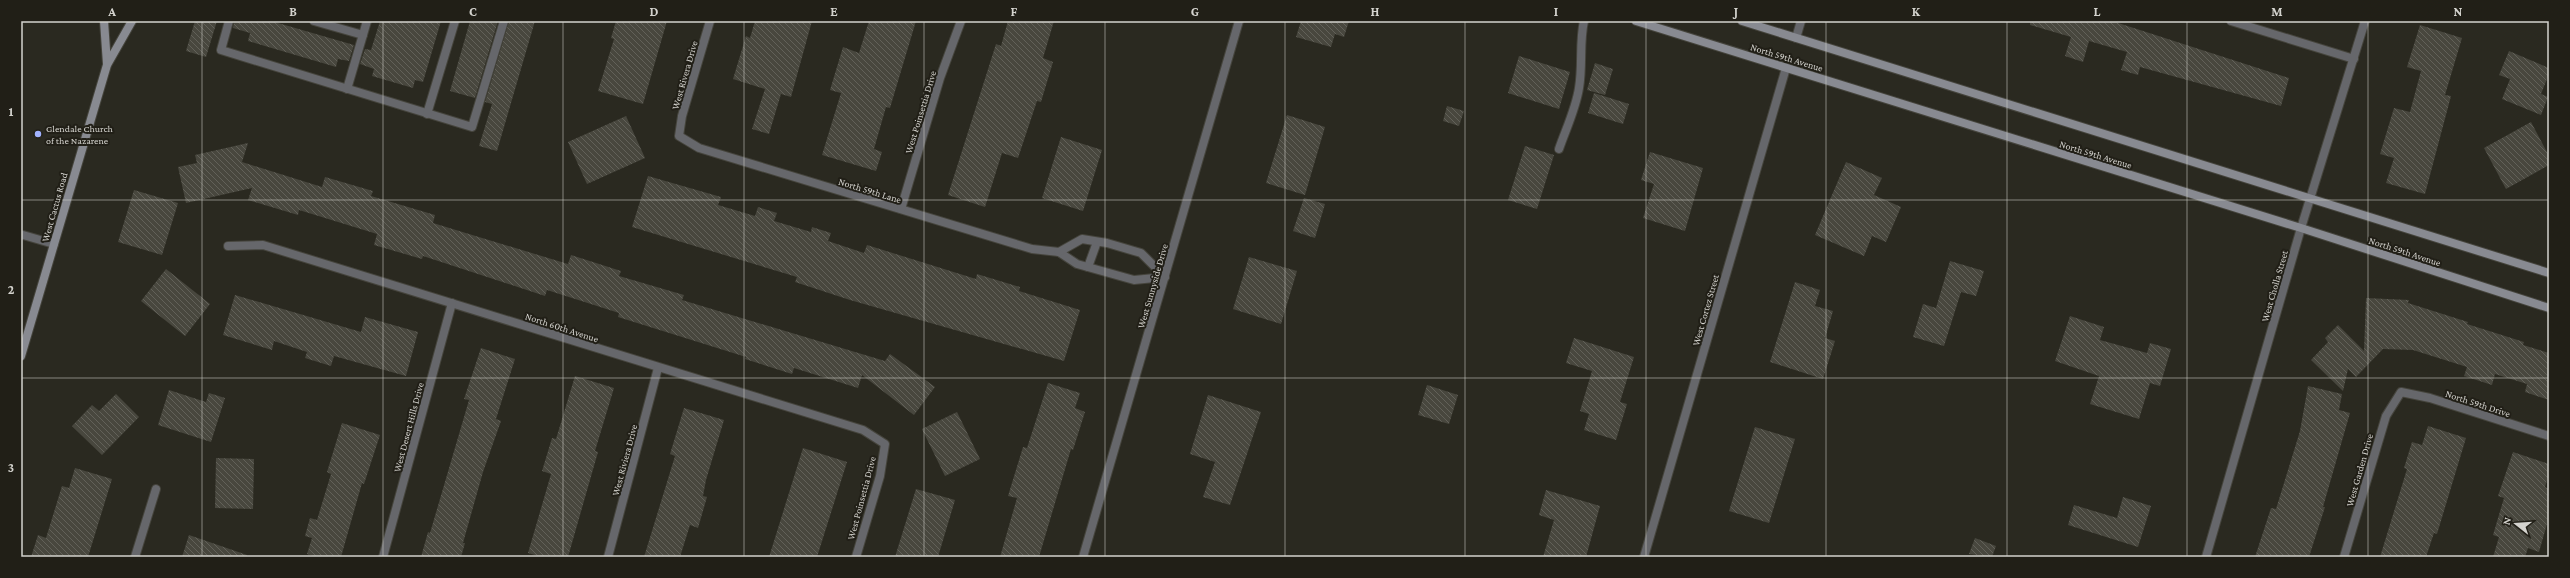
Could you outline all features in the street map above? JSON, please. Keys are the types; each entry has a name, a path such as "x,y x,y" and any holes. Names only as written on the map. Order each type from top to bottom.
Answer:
{"main road":[{"name":"West Cactus Road","path":"104,21 107,65"},
{"name":"West Cactus Road","path":"21,356 107,65 132,21"},
{"name":"North 59th Avenue","path":"1636,21 2301,228 2549,308"},
{"name":"North 59th Avenue","path":"1742,21 2310,197 2549,273"}],"street":[{"path":"229,21 221,50 472,127 504,21"},
{"path":"314,21 363,35"},
{"path":"347,89 367,21"},
{"path":"427,114 455,21"},
{"name":"West Rivera Drive","path":"680,136 682,116 710,21"},
{"name":"West Poinsettia Drive","path":"901,209 940,78 961,21"},
{"name":"West Sunnyside Drive","path":"1083,557 1239,21"},
{"path":"1559,149 1579,89 1583,57 1580,37 1584,21"},
{"path":"1796,38 1801,21"},
{"path":"2231,21 2354,59"},
{"name":"West Cholla Street","path":"2206,557 2310,197 2366,21"},
{"name":"West Cortez Street","path":"1644,557 1786,68"},
{"name":"North 59th Lane","path":"680,136 699,148 1032,249 1059,252 1077,264 1134,280 1165,277"},
{"path":"23,235 54,244"},
{"path":"1059,252 1082,239 1097,242 1141,253 1165,277"},
{"path":"1088,267 1097,242"},
{"name":"North 60th Avenue","path":"228,246 263,245 658,368 864,430 885,444"},
{"name":"West Desert Hills Drive","path":"383,557 452,303"},
{"name":"West Riviera Drive","path":"608,557 658,368"},
{"name":"North 59th Drive","path":"2401,392 2430,398 2549,436"},
{"name":"West Garden Drive","path":"2344,557 2386,416 2401,392"},
{"name":"West Poinsettia Drive","path":"856,557 880,476 885,444"},
{"path":"134,557 156,489"}],"building":[{"path":"195,21 217,21 206,57 186,51"},
{"path":"234,21 271,21 354,45 349,61 338,59 336,67 248,41 250,33 233,28"},
{"path":"380,21 441,21 423,82 415,80 413,88 372,76 374,69 360,64 365,49 371,50"},
{"path":"470,21 498,21 475,98 450,91"},
{"path":"509,21 535,21 497,151 479,146 492,104 485,102"},
{"path":"616,21 667,21 643,104 598,91 614,39 611,38"},
{"path":"755,21 812,21 791,97 781,94 769,134 752,129 765,89 733,79 746,36 750,38"},
{"path":"869,21 916,21 890,108 886,107 874,149 882,152 876,171 822,155 841,93 830,90 843,47 859,53"},
{"path":"1008,21 1054,21 1043,58 1053,62 1041,102 1037,101 1018,158 1002,153 985,207 948,195 996,44 1001,46"},
{"path":"1301,21 1349,21 1344,37 1335,34 1331,47 1296,37"},
{"path":"2030,21 2112,21 2289,78 2281,106 2140,67 2138,75 2121,70 2127,52 2089,41 2083,62 2065,56 2071,37 2030,25"},
{"path":"2420,25 2462,38 2445,95 2451,96 2425,194 2386,183 2394,158 2380,154 2394,108 2410,112 2421,71 2407,67"},
{"path":"2509,51 2549,68 2549,74 2541,94 2548,97 2541,115 2502,99 2510,79 2499,75"},
{"path":"1519,56 1570,72 1559,109 1508,93"},
{"path":"1595,63 1613,69 1605,95 1587,90"},
{"path":"1594,93 1629,104 1623,124 1588,113"},
{"path":"1447,106 1464,111 1459,126 1443,121"},
{"path":"1287,115 1325,127 1305,195 1266,183"},
{"path":"626,116 645,158 587,184 568,142"},
{"path":"2531,122 2549,156 2549,165 2506,189 2484,148"},
{"path":"1061,137 1102,150 1083,211 1042,198"},
{"path":"248,143 242,162 322,187 325,177 373,191 371,196 435,215 433,223 568,264 571,255 621,271 619,276 684,295 682,300 885,361 890,354 935,387 914,415 862,375 858,388 794,368 792,374 745,359 746,357 618,317 619,313 547,290 545,296 423,256 422,259 374,245 377,234 299,210 298,215 248,200 252,188 186,203 178,167 197,163 195,155"},
{"path":"1525,146 1554,155 1537,209 1508,200"},
{"path":"1650,152 1703,168 1685,231 1643,218 1654,184 1641,180"},
{"path":"1846,162 1882,178 1874,195 1901,207 1886,242 1872,236 1864,256 1815,235"},
{"path":"648,176 721,197 718,205 755,216 758,207 777,213 774,221 811,232 812,227 831,233 828,241 864,253 867,245 976,279 977,274 1020,287 1019,291 1080,310 1064,361 850,300 795,282 797,277 632,227"},
{"path":"134,190 178,203 162,255 118,242"},
{"path":"1304,198 1325,204 1315,238 1293,231"},
{"path":"1249,257 1297,271 1281,324 1233,309"},
{"path":"1950,261 1984,271 1976,296 1961,292 1944,346 1913,337 1923,304 1936,308"},
{"path":"166,269 210,304 185,336 141,301"},
{"path":"1795,282 1820,290 1815,306 1833,311 1825,338 1835,341 1823,379 1770,362"},
{"path":"235,295 361,332 365,317 418,332 406,376 334,356 331,366 305,358 307,352 274,341 272,350 223,335"},
{"path":"2366,298 2409,300 2408,303 2468,322 2467,324 2524,342 2523,345 2549,353 2549,400 2525,392 2527,384 2495,374 2492,385 2464,376 2467,367 2413,350 2383,349 2356,377 2348,369 2343,391 2311,360 2328,342 2325,338 2338,325 2364,351"},
{"path":"2070,316 2104,327 2100,340 2147,353 2150,343 2171,349 2160,386 2150,383 2139,419 2090,404 2099,376 2055,361"},
{"path":"1574,338 1634,357 1620,402 1627,404 1616,440 1584,430 1589,414 1580,411 1592,371 1566,363"},
{"path":"481,348 515,359 496,419 501,421 483,472 463,543 465,543 461,557 421,557 428,532 430,533 469,400 464,399"},
{"path":"575,376 614,388 595,451 598,452 568,557 542,557 528,553 551,474 542,471 552,438 556,439"},
{"path":"1048,383 1080,393 1075,408 1085,412 1073,450 1071,449 1039,557 1000,557 1017,498 1008,496 1023,447 1027,448"},
{"path":"1427,385 1458,395 1449,424 1418,415"},
{"path":"2308,386 2342,394 2339,410 2350,413 2323,507 2325,507 2309,557 2255,557 2271,508 2276,509 2300,431"},
{"path":"169,390 206,402 209,393 225,398 211,442 158,425"},
{"path":"116,394 139,417 102,455 72,426 92,405 99,411"},
{"path":"1208,395 1261,412 1230,505 1203,497 1215,462 1190,454"},
{"path":"684,408 724,420 706,480 703,496 707,497 698,528 690,525 680,557 644,557 675,456 670,454"},
{"path":"957,412 980,459 945,476 922,429"},
{"path":"342,423 380,435 364,484 362,483 341,557 317,557 307,554 312,538 305,536 310,518 317,520 331,474 327,472"},
{"path":"2428,426 2466,438 2437,534 2434,533 2426,557 2380,557 2407,469 2404,468 2412,442 2422,445"},
{"path":"1755,427 1795,439 1769,523 1729,511"},
{"path":"803,448 847,462 817,557 769,557"},
{"path":"2513,452 2549,464 2549,474 2545,487 2549,489 2549,517 2539,552 2528,548 2525,557 2493,557 2499,537 2493,535 2504,498 2498,496"},
{"path":"216,458 254,459 253,509 215,508"},
{"path":"75,468 112,479 88,557 31,557 38,535 46,538 62,486 69,488"},
{"path":"916,489 955,500 938,557 895,557"},
{"path":"1546,490 1600,506 1586,557 1543,557 1554,520 1539,515"},
{"path":"2123,497 2151,506 2138,547 2068,525 2074,505 2117,518"},
{"path":"189,535 247,555 247,557 182,557"},
{"path":"1975,538 1996,546 1992,557 1969,554"}],"place":[{"name":"Glendale Church of the Nazarene","path":"38,134"}]}
